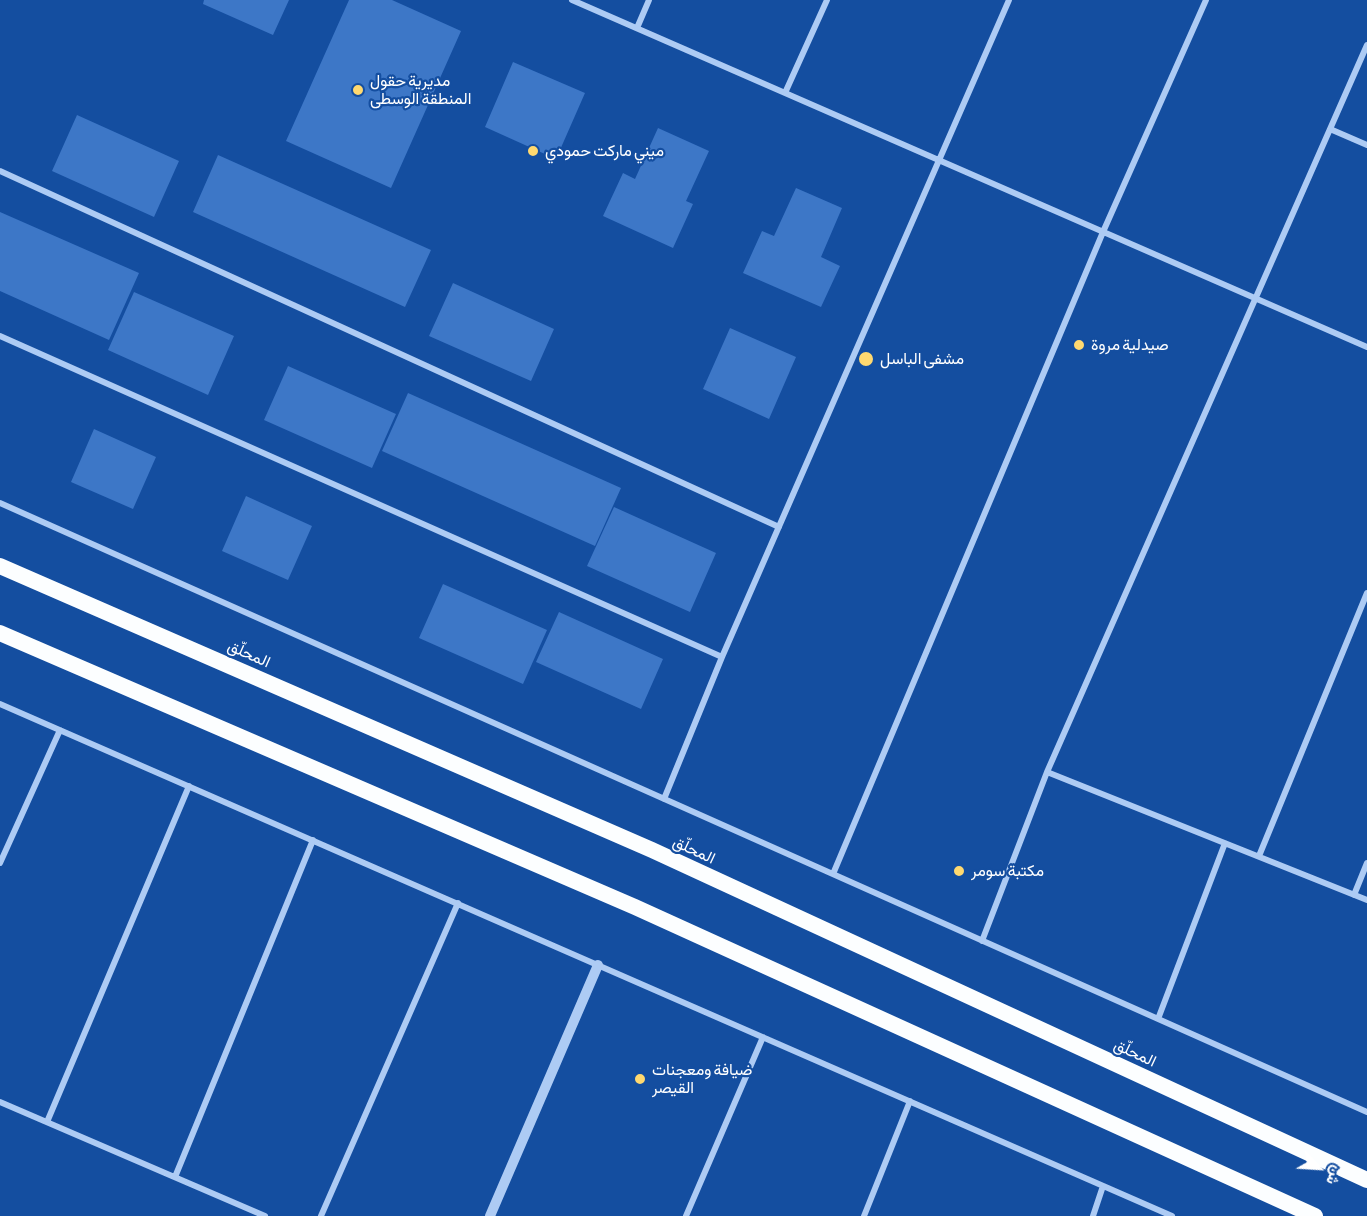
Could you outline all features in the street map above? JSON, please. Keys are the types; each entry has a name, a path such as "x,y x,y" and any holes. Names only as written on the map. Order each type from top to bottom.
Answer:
{"highway":[{"name":"المحلّق","path":"0,566 652,850 1367,1180"},
{"path":"0,633 635,907 1315,1216"}],"street":[{"path":"572,0 1367,347"},
{"path":"637,28 649,0"},
{"path":"785,93 827,0"},
{"path":"664,799 722,657 1010,0"},
{"path":"833,874 1103,232 1206,0"},
{"path":"982,941 1047,772 1367,45"},
{"path":"1330,129 1367,146"},
{"path":"0,171 779,527"},
{"path":"0,336 722,657"},
{"path":"0,503 1367,1112"},
{"path":"1259,856 1367,593"},
{"path":"0,704 1172,1216"},
{"path":"0,863 60,730"},
{"path":"1047,772 1367,900"},
{"path":"47,1122 189,786"},
{"path":"175,1177 313,840"},
{"path":"1158,1019 1226,843"},
{"path":"1354,895 1367,863"},
{"path":"321,1216 458,903"},
{"path":"490,1216 598,965"},
{"path":"686,1216 763,1037"},
{"path":"864,1216 910,1101"},
{"path":"0,1102 265,1216"},
{"path":"1093,1216 1103,1186"}],"building":[{"path":"204,0 289,0 273,35 203,4"},
{"path":"349,0 392,0 461,31 391,188 286,141"},
{"path":"513,62 585,93 556,159 485,127"},
{"path":"77,115 179,161 154,217 52,171"},
{"path":"658,128 709,151 686,201 693,204 673,248 603,216 623,173 635,179"},
{"path":"218,155 431,250 405,307 193,212"},
{"path":"796,188 842,208 821,257 840,266 821,307 743,273 762,231 774,236"},
{"path":"0,212 139,273 109,340 0,291"},
{"path":"453,283 554,329 531,381 429,336"},
{"path":"134,292 234,336 208,395 108,350"},
{"path":"730,328 796,357 769,419 703,389"},
{"path":"288,366 396,414 372,468 264,420"},
{"path":"408,393 621,488 595,546 382,451"},
{"path":"94,429 156,457 133,509 71,482"},
{"path":"246,496 312,526 288,580 222,551"},
{"path":"614,507 716,553 690,612 587,566"},
{"path":"443,584 547,630 523,684 419,638"},
{"path":"559,612 663,659 641,709 536,662"}],"place":[{"name":"مديرية حقول المنطقة الوسطى","path":"358,90"},
{"name":"ميني ماركت حمودي","path":"533,151"},
{"name":"صيدلية مروة","path":"1079,345"},
{"name":"مشفى الباسل","path":"866,359"},
{"name":"مكتبة سومر","path":"959,871"},
{"name":"ضيافة ومعجنات القيصر","path":"640,1079"}]}
